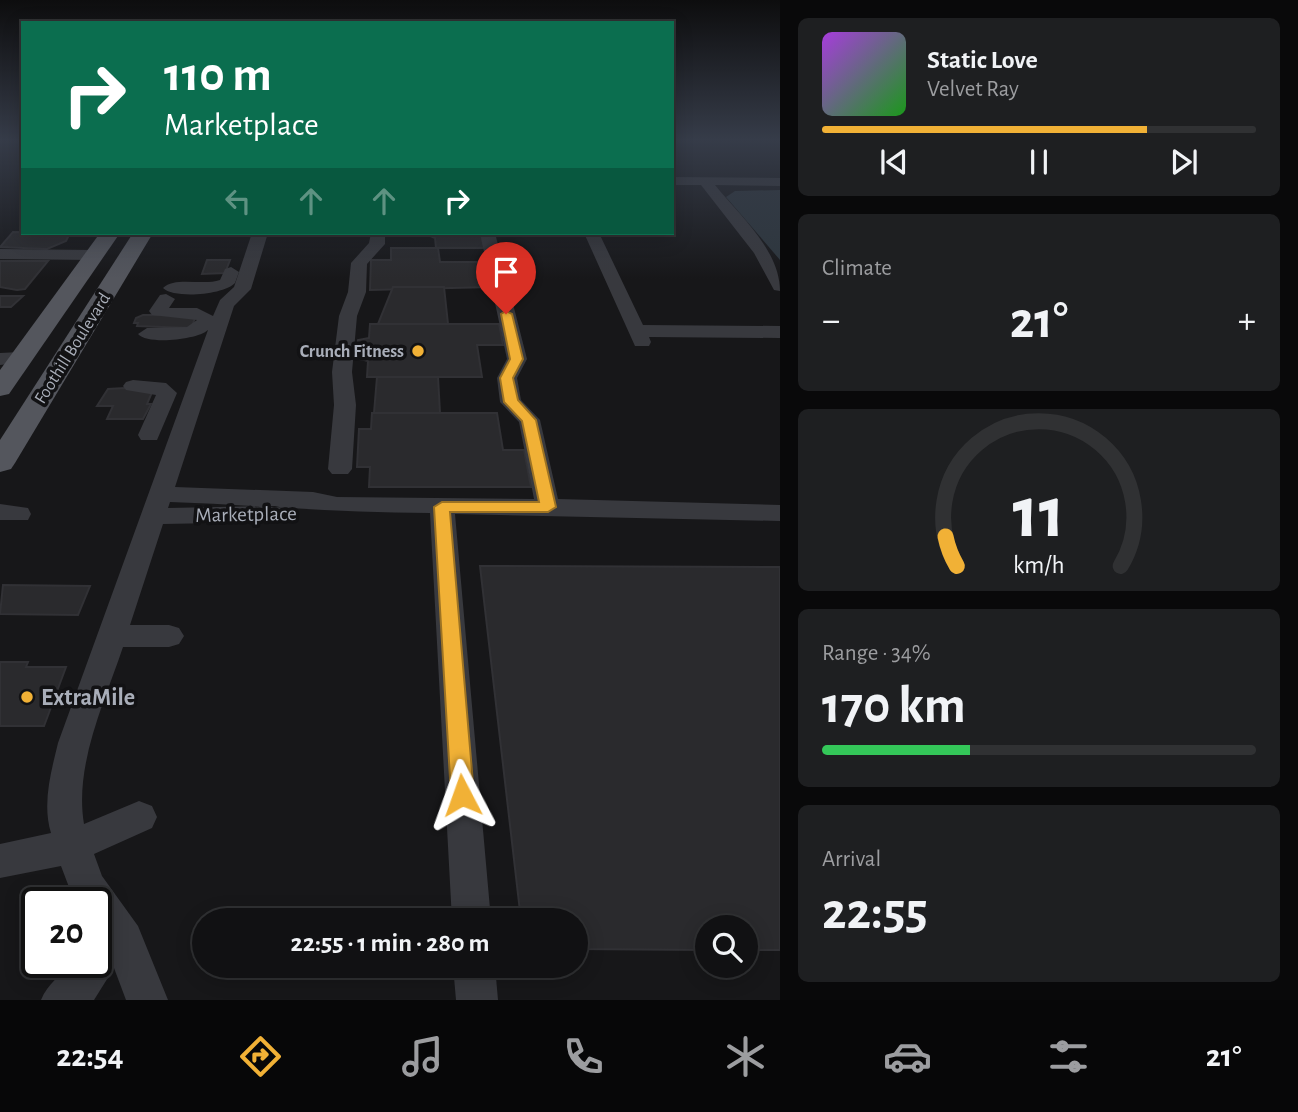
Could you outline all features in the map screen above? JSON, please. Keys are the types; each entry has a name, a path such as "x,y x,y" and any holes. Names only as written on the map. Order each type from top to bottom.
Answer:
{"main road":[{"name":"Foothill Boulevard","path":"0,388 10,359 109,235"},
{"name":"Foothill Boulevard","path":"0,463 142,235"}],"lane":[{"path":"709,186 761,252 780,286"},
{"path":"86,887 65,821 66,780 75,743 226,304 242,289 259,235"},
{"path":"340,470 345,405 342,372 348,316 357,292 359,263 377,244 378,235"},
{"path":"488,235 517,359 507,378 511,402 529,420 548,507"},
{"path":"592,235 639,336 780,332"},
{"path":"146,334 190,333 199,329 202,321 197,313 170,303 227,283 239,246"},
{"path":"0,254 94,255"},
{"path":"130,381 159,387 167,393 149,435"},
{"name":"Marketplace","path":"158,505 312,513 337,505 603,507 780,513"},
{"path":"442,507 470,908"},
{"path":"112,636 169,636"},
{"path":"0,861 73,846 139,817"},
{"path":"112,945 124,940 147,1000"},
{"path":"62,1000 77,989 84,978"},
{"path":"475,978 477,1000"}],"shaded area":[{"path":"780,190 780,260 726,197 735,191"}],"building":[{"path":"13,232 21,232 21,235 69,235 66,241 47,249 0,247"},
{"path":"428,235 481,235 484,248 436,248 435,238"},
{"path":"391,248 438,248 440,262 485,262 491,287 370,290 371,260 391,260"},
{"path":"207,260 230,260 225,273 202,274"},
{"path":"0,261 48,261 25,289 17,290 0,287"},
{"path":"393,287 444,287 448,324 378,324"},
{"path":"0,296 23,296 11,307 0,307"},
{"path":"143,315 196,316 191,328 137,326 138,323 134,323 136,318"},
{"name":"Crunch Fitness","path":"370,324 499,324 503,345 477,345 482,377 367,377 368,361 356,358 358,340 369,338"},
{"path":"377,377 438,377 440,413 374,413"},
{"path":"108,389 153,390 147,404 151,404 143,419 107,419 113,406 97,406"},
{"path":"372,413 497,413 503,450 524,450 531,487 369,487 370,467 357,467 359,429 371,429"},
{"path":"480,566 780,567 780,950 758,950 758,915 695,915 695,950 588,949 588,908 520,908"},
{"path":"3,585 90,586 78,615 0,614"},
{"name":"ExtraMile","path":"0,662 28,662 26,667 66,667 44,726 0,726"}],"place":[{"name":"Crunch Fitness","path":"418,351"},
{"name":"ExtraMile","path":"27,697"}],"route":[{"path":"462,795 442,507 548,507 529,420 511,402 507,378 517,359 506,314"}]}
